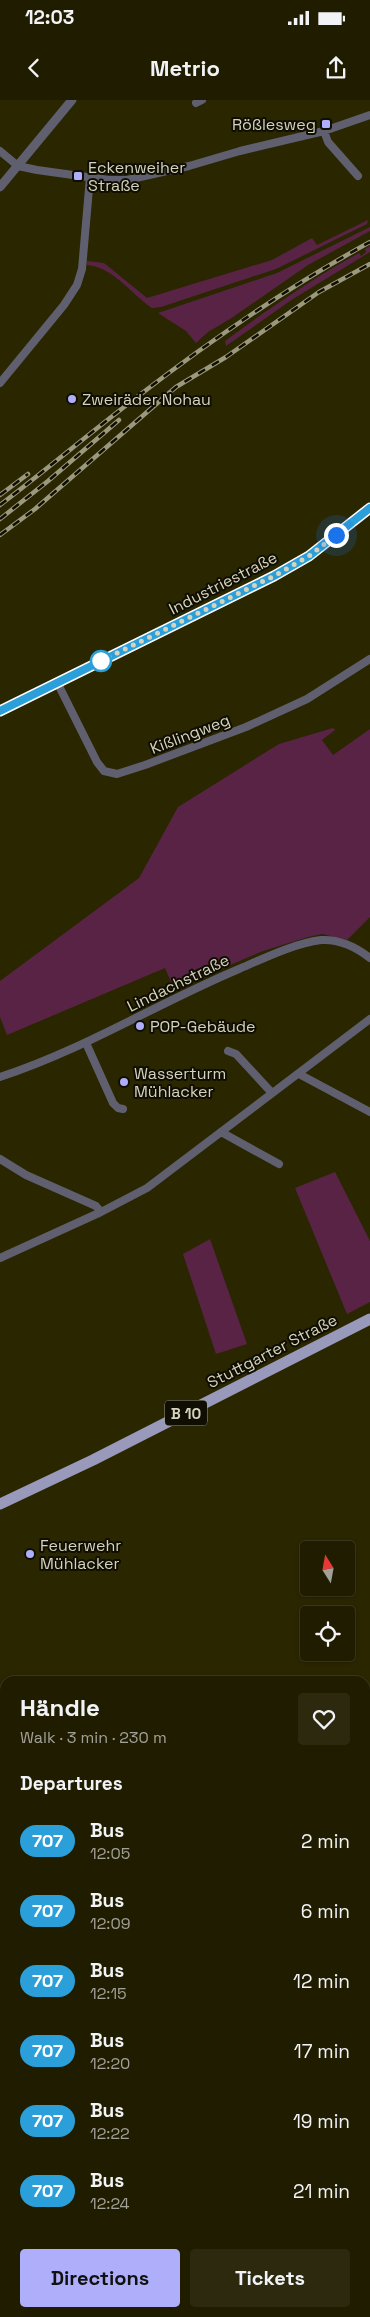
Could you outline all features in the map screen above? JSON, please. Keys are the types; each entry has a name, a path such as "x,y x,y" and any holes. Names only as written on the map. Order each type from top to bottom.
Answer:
{"main road":[{"name":"Stuttgarter Straße","path":"0,1504 93,1460 370,1319"}],"street":[{"path":"0,187 72,100"},
{"path":"0,151 18,166 90,177 127,180 146,177 324,131 370,115"},
{"path":"324,131 328,142 358,176"},
{"path":"0,383 64,306 77,285 82,269 90,177"},
{"name":"Industriestraße","path":"0,711 274,576 309,556 370,508"},
{"name":"Kißlingweg","path":"58,682 97,762 104,771 117,774 145,766 246,727 306,699 370,659"},
{"name":"Lindachstraße","path":"0,1078 86,1043 192,989 263,958 309,943 321,940 342,942 370,958"},
{"path":"0,1258 101,1212 148,1188 370,1019"},
{"path":"86,1043 113,1103 123,1109"},
{"path":"228,1051 236,1054 272,1093"},
{"path":"299,1074 370,1112"},
{"path":"221,1132 279,1164"},
{"path":"0,1159 26,1175 96,1206 101,1212"}],"shaded area":[{"path":"368,220 367,224 276,269 161,307 152,308 113,276 96,267 87,265 87,261 104,263 147,298 272,260 312,238 317,245"},
{"path":"370,227 370,231 308,265 208,332 196,343 186,331 158,313 277,273"},
{"path":"370,246 370,252 293,299 226,346 225,341 274,306 359,253 361,256 366,252 365,249"},
{"path":"333,728 335,730 322,740 333,755 370,729 370,917 347,940 322,934 308,937 263,951 174,989 165,968 7,1035 0,1017 0,981 139,878 178,807 279,744"},
{"path":"335,1172 370,1241 370,1302 347,1314 295,1188"},
{"path":"210,1239 247,1344 216,1354 183,1254"}],"railway":[{"path":"0,505 193,355 309,277 370,242"},
{"path":"0,535 35,509 176,387 226,357 319,292 370,264"},
{"path":"0,519 119,420"},
{"path":"0,495 28,474"}],"bus line":[{"name":"707","path":"0,711 274,576 309,556 370,508"}],"place":[{"name":"Rößlesweg","path":"326,124"},
{"name":"Eckenweiher Straße","path":"78,176"},
{"name":"Zweiräder Nohau","path":"72,399"},
{"name":"POP-Gebäude","path":"140,1026"},
{"name":"Wasserturm Mühlacker","path":"124,1082"},
{"name":"Feuerwehr Mühlacker","path":"30,1554"}],"route":[{"path":"101,661 274,576 309,556 336,535"}]}
